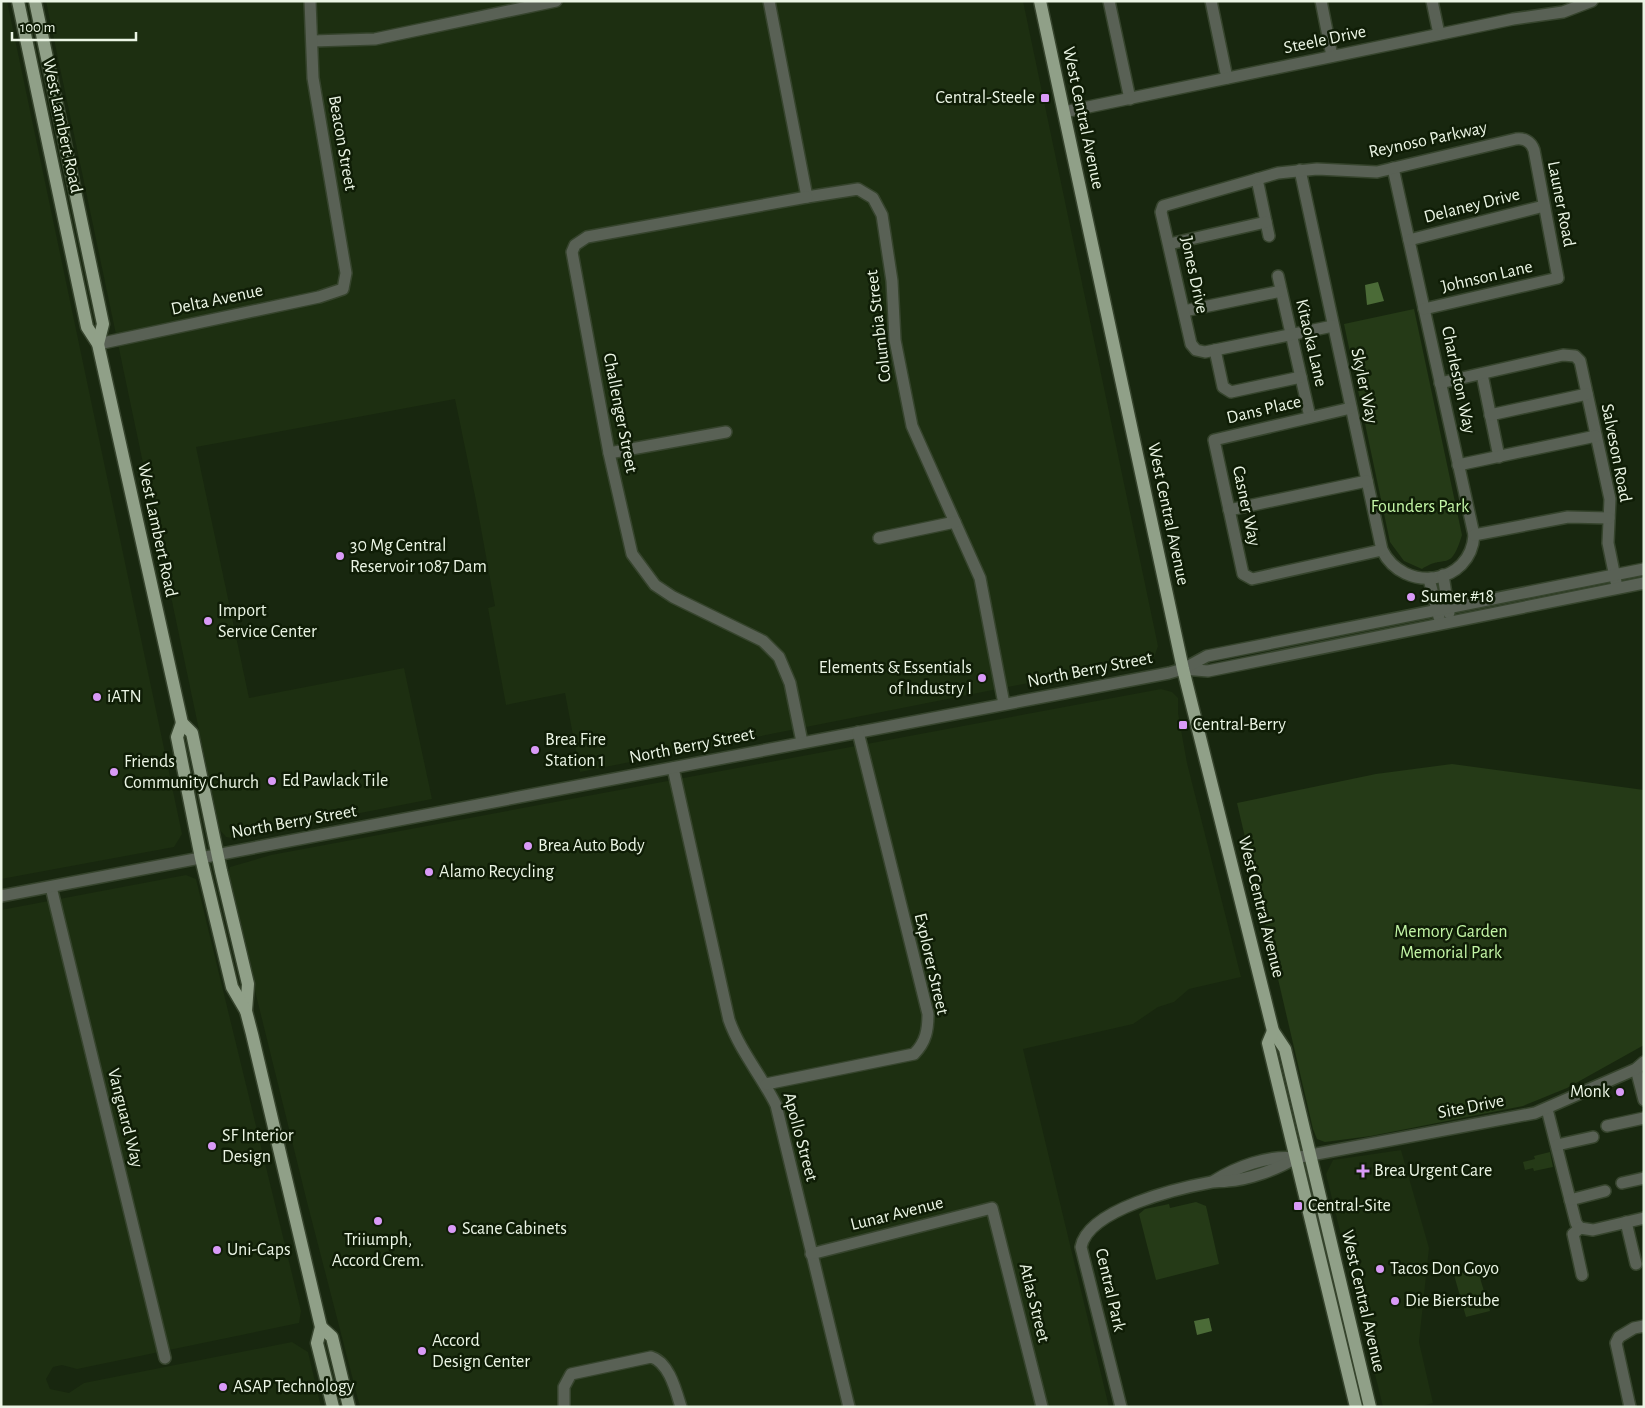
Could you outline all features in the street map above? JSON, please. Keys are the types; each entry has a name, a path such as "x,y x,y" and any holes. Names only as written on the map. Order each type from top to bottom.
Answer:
{"main road":[{"name":"West Lambert Road","path":"18,1 87,326 98,344 182,723 192,733 217,854 248,984 246,1011"},
{"name":"West Lambert Road","path":"35,1 103,324 98,344"},
{"name":"West Central Avenue","path":"1040,1 1183,669 1273,1031 1285,1049 1370,1407"},
{"name":"West Lambert Road","path":"182,723 177,736 201,858 232,987 246,1011 321,1327 317,1343 333,1407"},
{"name":"West Central Avenue","path":"1273,1031 1268,1043 1356,1407"},
{"name":"West Lambert Road","path":"321,1327 332,1337 349,1407"}],"street":[{"name":"Beacon Street","path":"310,1 313,78 346,273 343,289"},
{"path":"313,41 375,39 556,1"},
{"path":"769,1 807,197"},
{"path":"1109,1 1130,99"},
{"path":"1210,1 1227,78"},
{"path":"1320,1 1332,56"},
{"path":"1432,1 1439,34"},
{"name":"Steele Drive","path":"1064,112 1513,19 1563,12 1592,1"},
{"name":"Reynoso Parkway","path":"1163,206 1257,179 1300,170 1317,169 1367,172 1393,168 1516,139 1526,139"},
{"name":"Launer Road","path":"1526,139 1532,145 1558,278"},
{"name":"Charleston Way","path":"1393,168 1474,535"},
{"name":"Skyler Way","path":"1300,170 1382,550 1388,562 1403,573 1418,579 1431,578"},
{"path":"1257,179 1269,236"},
{"name":"Columbia Street","path":"807,197 858,189 867,193 877,202 882,215 892,281 895,340 912,426 980,578 1004,704"},
{"name":"Challenger Street","path":"802,742 790,683 779,657 763,641 673,598 655,585 632,554 609,453 573,259 574,245 587,237 807,197"},
{"name":"Jones Drive","path":"1163,206 1162,212 1190,344 1196,350 1215,350"},
{"name":"Delaney Drive","path":"1409,240 1544,206"},
{"path":"1169,244 1266,222"},
{"name":"Kitaoka Lane","path":"1278,276 1310,418"},
{"name":"Johnson Lane","path":"1424,309 1558,278"},
{"name":"Delta Avenue","path":"98,344 310,299 343,289"},
{"path":"1184,312 1282,291"},
{"path":"1301,377 1231,392 1223,387 1215,350 1333,326"},
{"name":"Salveson Road","path":"1482,374 1563,355 1575,356 1580,360 1610,499 1608,543 1617,589"},
{"path":"1440,384 1482,374 1499,456"},
{"path":"1490,415 1587,394"},
{"name":"Dans Place","path":"1214,440 1351,408"},
{"path":"609,453 726,432"},
{"path":"1458,465 1596,436"},
{"name":"Casner Way","path":"1214,440 1243,574 1247,578 1252,579 1382,550"},
{"path":"1229,510 1367,480"},
{"path":"1446,623 1443,609 1430,583 1431,578 1451,572 1463,562 1471,548 1474,535 1562,517 1609,518"},
{"path":"879,538 955,522"},
{"name":"North Berry Street","path":"1183,669 1207,656 1644,569"},
{"path":"1443,575 1447,589 1443,609"},
{"name":"North Berry Street","path":"1,896 1183,669 1208,671 1644,583"},
{"name":"Explorer Street","path":"766,1084 914,1054 924,1043 928,1029 928,1014 858,732"},
{"name":"Apollo Street","path":"673,768 729,1020 737,1041 766,1084 776,1105 849,1407"},
{"name":"Vanguard Way","path":"51,887 165,1358"},
{"path":"1640,1066 1644,1100"},
{"name":"Site Drive","path":"1131,1204 1214,1181 1227,1172 1280,1156 1295,1158 1498,1121 1548,1109 1640,1066"},
{"path":"1548,1109 1570,1200 1580,1228"},
{"path":"1607,1126 1644,1118"},
{"path":"1557,1145 1593,1137"},
{"path":"1622,1183 1644,1178"},
{"path":"1570,1200 1605,1191"},
{"name":"Central Park","path":"1121,1407 1081,1247 1083,1238 1097,1224 1131,1204"},
{"name":"Lunar Avenue","path":"811,1254 992,1208"},
{"name":"Atlas Street","path":"992,1208 1042,1407"},
{"path":"1582,1275 1572,1234 1580,1228 1593,1230 1644,1218"},
{"path":"1626,1222 1636,1264"},
{"path":"1630,1407 1616,1343 1619,1337 1634,1328 1644,1326"},
{"path":"564,1407 564,1387 571,1374 635,1359 656,1359 666,1370 681,1407"}],"shaded area":[{"path":"1,1 7,1 182,834 174,847 1,879"},
{"path":"46,1 1023,1 1158,646 1154,658 580,772 565,693 506,705 488,608 495,606 455,399 196,447 249,698 404,668 432,799 232,838 226,837 220,830"},
{"path":"1378,282 1384,301 1367,305 1365,285"},
{"path":"1161,689 1172,692 1178,698 1178,713 1187,763 1241,977 1189,989 1174,1002 1158,1007 1133,1024 1023,1049 1109,1407 360,1407 307,1202 227,877 230,867 271,855"},
{"path":"186,875 196,879 301,1311 299,1323 77,1369 62,1365 53,1367 46,1379 50,1389 69,1393 84,1383 292,1342 308,1352 321,1407 1,1407 1,910"},
{"path":"1401,1150 1429,1248 1419,1342 1433,1403 1418,1407 1383,1407 1326,1174 1333,1160"},
{"path":"1209,1318 1212,1331 1197,1335 1194,1321"}],"green space":[{"name":"Founders Park","path":"1414,309 1462,535 1454,555 1450,559 1437,562 1422,569 1404,561 1390,542 1344,324"},
{"name":"Memory Garden Memorial Park","path":"1452,764 1644,790 1644,1045 1567,1088 1523,1106 1371,1136 1325,1142 1317,1139 1313,1129 1237,803 1376,774"},
{"path":"1550,1152 1553,1167 1534,1171 1533,1168 1525,1170 1523,1162 1535,1159 1534,1156"},
{"path":"1196,1202 1206,1206 1219,1264 1156,1280 1139,1214 1145,1209 1169,1204 1170,1208"},
{"path":"1477,1268 1490,1311 1466,1317 1454,1275"}],"place":[{"name":"Central-Steele","path":"1045,98"},
{"name":"30 Mg Central Reservoir 1087 Dam","path":"340,556"},
{"name":"Sumer #18","path":"1411,597"},
{"name":"Import Service Center","path":"208,621"},
{"name":"Elements & Essentials of Industry I","path":"982,678"},
{"name":"iATN","path":"97,697"},
{"name":"Central-Berry","path":"1183,725"},
{"name":"Brea Fire Station 1","path":"535,750"},
{"name":"Friends Community Church","path":"114,772"},
{"name":"Ed Pawlack Tile","path":"272,781"},
{"name":"Brea Auto Body","path":"528,846"},
{"name":"Alamo Recycling","path":"429,872"},
{"name":"Monk","path":"1620,1092"},
{"name":"SF Interior Design","path":"212,1146"},
{"name":"Brea Urgent Care","path":"1363,1171"},
{"name":"Central-Site","path":"1298,1206"},
{"name":"Triiumph, Accord Crem.","path":"378,1221"},
{"name":"Scane Cabinets","path":"452,1229"},
{"name":"Uni-Caps","path":"217,1250"},
{"name":"Tacos Don Goyo","path":"1380,1269"},
{"name":"Die Bierstube","path":"1395,1301"},
{"name":"Accord Design Center","path":"422,1351"},
{"name":"ASAP Technology","path":"223,1387"}]}
